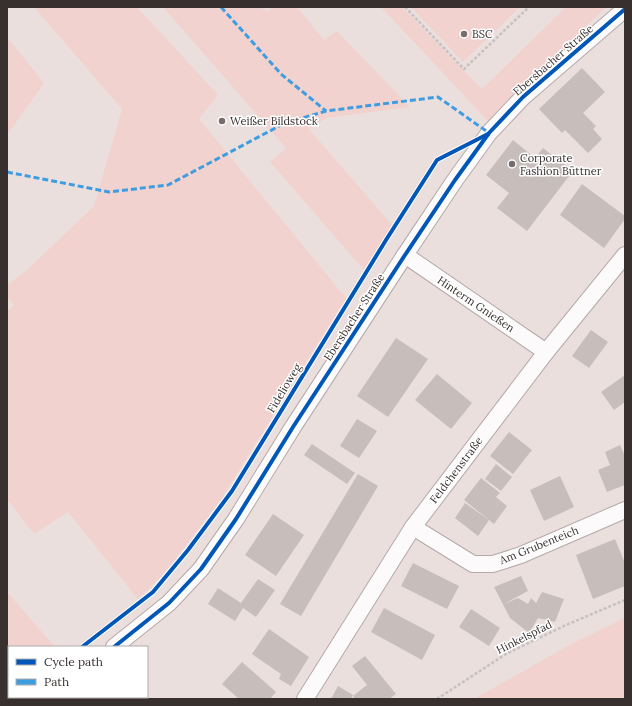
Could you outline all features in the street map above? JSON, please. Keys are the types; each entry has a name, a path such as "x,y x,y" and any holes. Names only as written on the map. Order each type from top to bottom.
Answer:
{"street":[{"name":"Ebersbacher Straße","path":"115,646 169,603 201,569 236,519 293,427 405,255 455,180 489,133 523,97 625,9"},
{"name":"Hinterm Gnießen","path":"405,255 546,352"},
{"name":"Feldchenstraße","path":"305,699 413,527 546,352 625,255"},
{"name":"Am Grubenteich","path":"413,527 473,564 493,564 521,555 625,510"}],"path":[{"path":"405,7 464,70 529,7"}],"shaded area":[{"path":"34,7 137,7 218,95 199,119 346,298 221,499 168,569 138,599 68,512 34,534 7,499 7,311 14,306 7,296 7,285 27,270 94,206 122,109"},
{"path":"163,7 261,7 266,12 273,7 297,7 324,40 337,31 410,107 326,118 309,129 392,225 364,270 270,162 286,148"},
{"path":"381,7 402,7 482,89 566,7 606,7 488,121"},
{"name":"BSC","path":"411,7 520,7 463,62"},
{"path":"7,37 44,83 7,135"},
{"path":"7,592 54,646 8,646 7,688"},
{"path":"625,618 625,699 474,699 571,644"}],"building":[{"path":"582,68 605,92 583,113 596,126 593,129 602,139 588,153 565,130 562,133 539,109"},
{"path":"513,140 535,158 543,148 573,171 527,231 497,208 509,193 486,175"},
{"path":"582,184 625,216 625,219 604,248 560,215"},
{"path":"591,330 608,342 589,368 572,356"},
{"path":"396,338 428,359 388,417 357,396"},
{"path":"437,374 472,403 451,429 415,400"},
{"path":"625,375 625,402 614,410 601,392"},
{"path":"357,419 377,431 359,458 340,446"},
{"path":"509,432 532,450 513,474 490,456"},
{"path":"312,444 355,473 347,484 304,455"},
{"path":"620,445 625,456 625,485 607,492 598,470 610,465 605,452"},
{"path":"496,464 512,477 501,491 485,479"},
{"path":"358,474 378,486 301,616 280,604"},
{"path":"560,476 574,507 544,521 530,490"},
{"path":"481,478 500,493 496,497 507,506 494,524 464,500"},
{"path":"465,503 489,520 478,536 455,518"},
{"path":"273,514 304,535 276,576 245,555"},
{"path":"615,539 625,563 625,586 593,599 576,555"},
{"path":"413,563 459,586 447,609 401,586"},
{"path":"521,576 528,591 504,604 518,598 528,604 531,598 536,603 542,592 564,599 555,622 538,618 529,633 510,618 494,587"},
{"path":"258,579 275,590 256,617 243,608 235,621 208,604 218,588 241,603"},
{"path":"384,608 435,635 422,660 371,632"},
{"path":"471,609 500,628 489,646 459,627"},
{"path":"269,629 309,657 291,686 279,679 281,674 252,654"},
{"path":"365,656 396,694 389,699 355,699 353,696 367,685 352,666"},
{"path":"242,662 276,692 270,699 239,699 222,684"},
{"path":"338,686 353,695 351,699 331,699"}],"marked path":[{"path":"221,7 281,74 326,111"},
{"path":"7,172 109,192 168,185 283,124 326,111 438,97 489,133"}],"cycle path":[{"path":"115,646 169,603 201,569 236,519 293,427 405,255 455,180 489,133 523,97 625,9"},
{"name":"Fidelioweg","path":"83,646 153,592 188,550 232,491 386,240 437,160 488,134"}],"place":[{"name":"BSC","path":"464,34"},
{"name":"Weißer Bildstock","path":"222,121"},
{"name":"Corporate Fashion Büttner","path":"512,164"}]}
